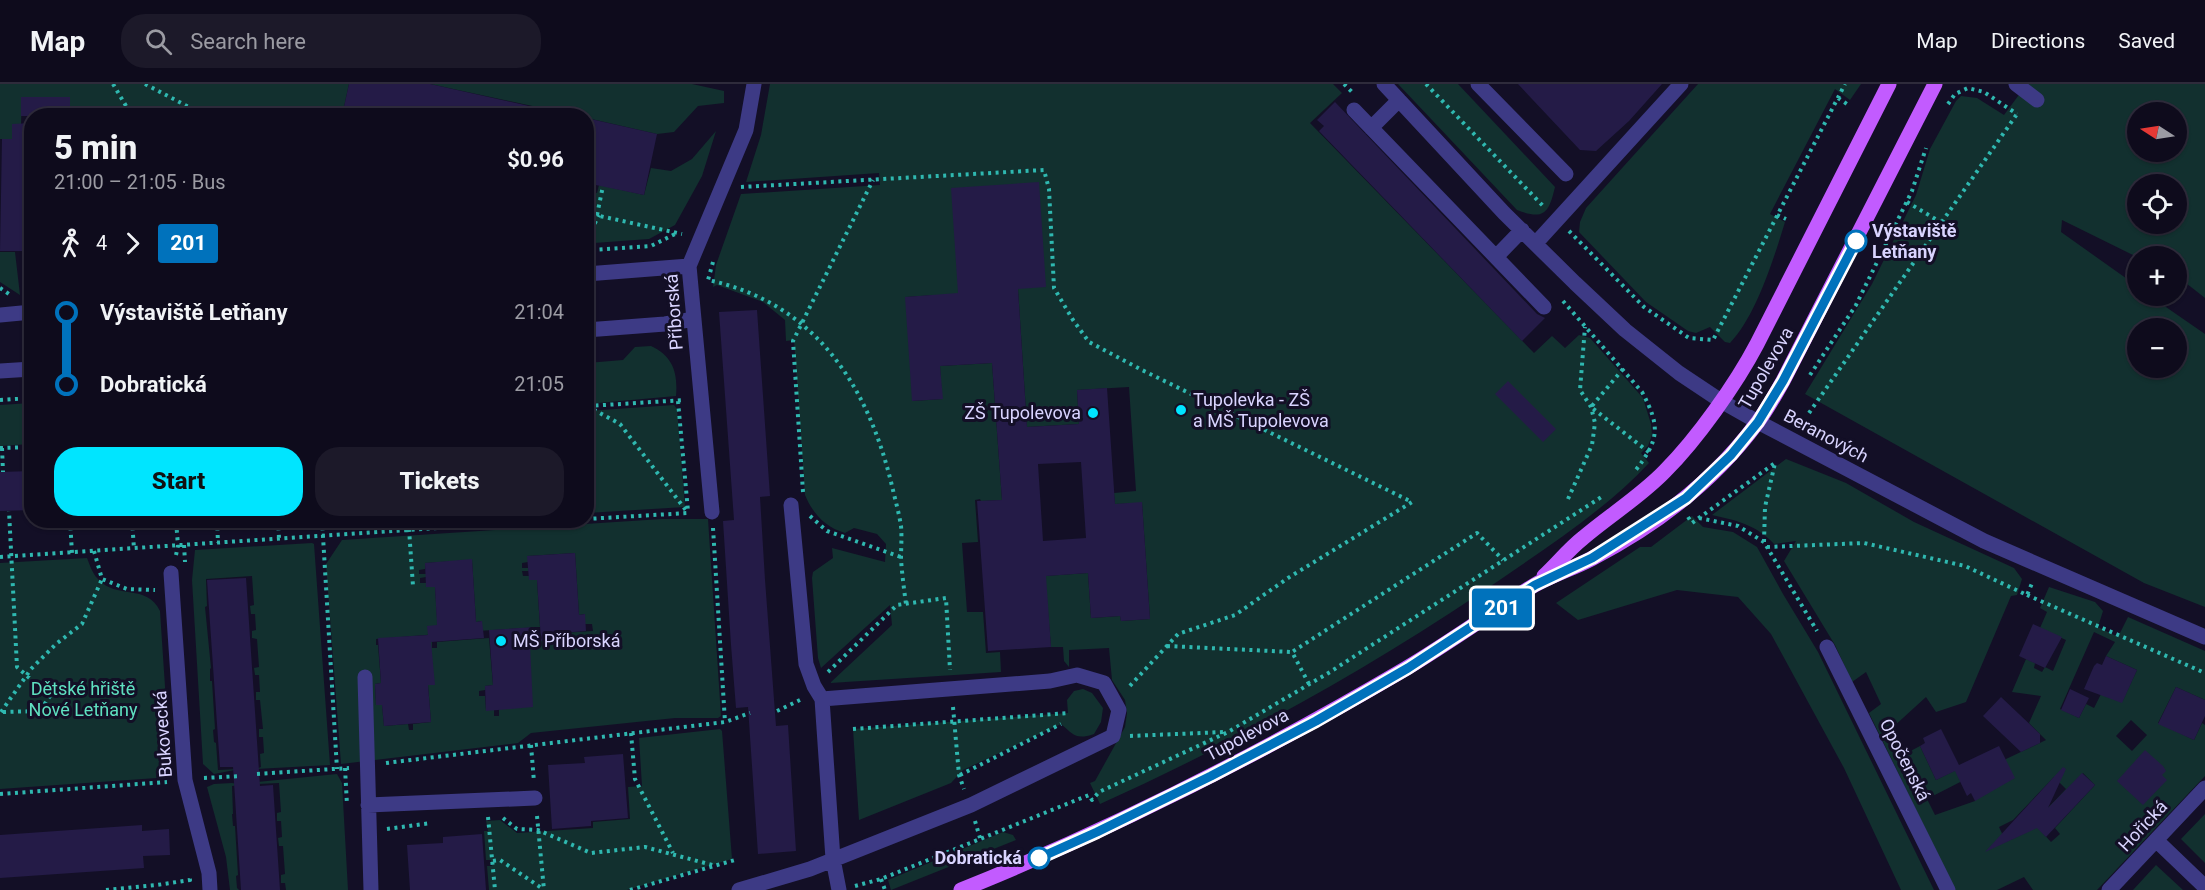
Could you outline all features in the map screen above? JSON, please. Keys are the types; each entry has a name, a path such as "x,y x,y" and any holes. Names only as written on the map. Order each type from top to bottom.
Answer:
{"main road":[{"name":"Tupolevova","path":"1535,585 1583,538 1627,505 1666,470 1721,401 1753,353 1889,84"},
{"name":"Tupolevova","path":"961,890 1097,832 1230,767 1408,668 1535,585 1592,558 1686,498 1731,455 1758,422 1783,381 1935,84"}],"street":[{"name":"Příborská","path":"712,512 689,266 746,130 754,84"},
{"name":"Beranových","path":"1384,84 1522,230 1625,330 1679,373 1758,422 1984,541 2205,637"},
{"path":"1478,84 1566,174"},
{"path":"1536,243 1681,84"},
{"path":"2016,84 2037,100"},
{"path":"1371,128 1400,100"},
{"path":"1354,110 1544,307"},
{"path":"1496,257 1522,230"},
{"path":"594,273 689,266"},
{"path":"0,315 24,313"},
{"path":"594,329 664,324 694,319"},
{"path":"0,371 24,370"},
{"path":"798,508 806,664 814,686 822,699 833,859 846,889"},
{"name":"Bukovecká","path":"171,573 185,780 209,873 210,890"},
{"name":"Opočenská","path":"1827,648 1948,890"},
{"path":"739,890 810,869 971,805 1113,736 1119,710 1104,683 1077,675 1050,681 822,699"},
{"path":"366,677 366,766 371,890"},
{"name":"Hořická","path":"2109,890 2205,788"},
{"path":"368,805 535,798"},
{"path":"2157,841 2205,887"}],"path":[{"path":"113,84 127,108"},
{"path":"145,84 191,108"},
{"path":"1426,84 1644,307 1689,338 1713,340 1845,84"},
{"path":"1942,114 1955,94 1968,88 1977,89 2017,114"},
{"path":"1838,98 1847,104"},
{"path":"1809,413 2022,106"},
{"path":"1805,382 1856,305 1912,191 1929,141"},
{"path":"737,187 1044,170 1049,189 1054,288 1089,342 1412,502 1288,578 1235,615 1178,634 1115,702"},
{"path":"874,179 793,341 798,508 827,531 901,557"},
{"path":"594,223 598,215 603,186"},
{"path":"1907,202 1942,223"},
{"path":"594,214 678,233 651,246 594,250"},
{"path":"1778,215 1786,219"},
{"path":"714,257 708,280 737,286 763,298 801,324 830,350 855,385 884,451 901,527 901,557 906,604"},
{"path":"1556,294 1623,369 1642,392 1652,409 1655,426 1650,453 1629,479"},
{"path":"1568,499 1592,445 1595,423 1591,407 1580,390 1585,326"},
{"path":"1591,407 1623,369"},
{"path":"0,400 24,398"},
{"path":"594,406 701,399"},
{"path":"678,401 688,513"},
{"path":"1591,407 1650,453"},
{"path":"594,410 620,423 688,513"},
{"path":"3,472 1,448 24,447"},
{"path":"1692,523 1775,463 1765,507 1764,542"},
{"path":"846,889 881,879 1089,795 1092,800 1099,792 1228,732 1309,684 1612,490"},
{"path":"1,712 40,711 50,696 17,667 9,511"},
{"path":"712,512 725,722"},
{"path":"594,519 688,513"},
{"path":"1699,518 1738,526 1764,542 1827,648"},
{"path":"70,528 72,553"},
{"path":"133,528 134,549"},
{"path":"171,573 178,546 177,528"},
{"path":"217,528 218,543"},
{"path":"278,528 279,538"},
{"path":"323,528 337,769"},
{"path":"0,557 426,528"},
{"path":"410,529 413,586"},
{"path":"1167,646 1292,652 1477,533 1503,560"},
{"path":"1767,547 1864,543 1965,566 2205,672"},
{"path":"1,712 26,676 56,644 82,624 102,579 94,551"},
{"path":"2027,595 2040,565"},
{"path":"102,579 127,589 173,591"},
{"path":"777,711 801,701 897,605"},
{"path":"1292,652 1309,684"},
{"path":"257,774 366,766 725,722 750,713"},
{"path":"853,729 1069,713"},
{"path":"959,776 1061,724"},
{"path":"631,732 634,779 674,854"},
{"path":"1113,736 1228,732"},
{"path":"0,794 241,776"},
{"path":"166,782 169,793"},
{"path":"477,818 501,816 517,829 538,830 591,853 645,847 716,866"},
{"path":"488,817 495,890"},
{"path":"385,839 385,829 442,822"},
{"path":"493,861 500,860 544,889"},
{"path":"630,890 735,860"},
{"path":"106,890 158,888 190,880 187,869"},
{"path":"881,879 885,890"}],"green space":[{"path":"0,84 349,84 344,108 70,108 70,97 22,97 21,124 12,124 12,139 0,139"},
{"path":"430,84 692,84 724,91 724,103 698,106 674,132 657,134 594,120 594,108 541,108"},
{"name":"Tupolevka - ZŠ a MŠ Tupolevova","path":"770,84 1333,84 1342,93 1310,123 1534,353 1552,336 1565,348 1579,335 1590,338 1643,398 1652,435 1648,446 1641,453 1649,463 1599,509 1563,536 1409,639 1257,727 1100,804 1090,783 1095,781 1125,727 1127,713 1125,700 1112,680 1109,648 1069,650 1069,667 1064,661 1063,647 1051,647 1045,576 1088,573 1091,618 1120,616 1121,621 1150,619 1142,503 1115,504 1114,493 1136,491 1129,387 1077,390 1079,424 1027,427 1018,289 958,293 938,328 935,295 906,297 913,401 942,399 940,366 992,363 1002,500 975,500 978,542 962,543 967,612 983,612 986,653 1000,652 1001,672 830,683 892,625 890,605 821,668 818,658 813,572 833,558 832,548 885,562 886,544 877,534 854,528 845,533 826,523 820,519 805,495 794,340 786,341 785,320 763,302 717,285 713,287 716,265 741,194 880,185 879,173 746,182 761,135"},
{"path":"1398,84 1458,84 1555,187 1548,208 1534,215 1517,210"},
{"path":"1698,84 1861,84 1850,100 1835,89 1770,214 1785,222 1781,236 1756,302 1748,318 1730,343 1725,342 1710,327 1696,333 1688,331 1646,302 1579,232 1580,222 1586,208"},
{"path":"2027,84 2205,84 2205,298 2187,284 2187,246 2127,246 2127,252 2062,220 2061,232 2127,279 2127,306 2164,306 2182,318 2127,318 2127,378 2187,378 2187,322 2205,334 2205,607 2144,583 1805,394 1872,284 1916,195 1930,149 1956,101 1961,96 1977,98 2004,115"},
{"path":"716,131 702,176 675,225 649,239 594,243 594,192 597,193 599,185 644,195 651,168 671,171 692,159"},
{"path":"0,252 15,252 20,295 0,282"},
{"path":"651,346 669,360 675,373 676,396 594,403 594,362 623,360 635,347"},
{"path":"24,403 24,444 0,446 0,405"},
{"path":"674,405 677,409 685,507 594,513 594,411"},
{"path":"1786,459 1846,483 1914,522 2014,568 2022,579 2017,595 2011,596 1966,702 1936,712 1926,697 1892,728 1905,754 1920,746 1936,780 1960,768 1968,778 1927,799 1935,815 1975,801 2006,759 2046,740 2029,723 2041,696 2012,692 2026,659 2035,663 2034,668 2042,672 2045,667 2053,671 2066,640 2040,628 2047,612 2040,608 2049,587 2095,602 2103,611 2098,627 2118,637 2128,617 2205,651 2205,700 2176,687 2158,723 2194,740 2202,723 2205,725 2205,776 2097,890 2033,890 2024,877 1997,890 1955,890 1869,713 1881,704 1866,672 1852,682 1835,645 1784,561 1796,541 1774,544 1753,528 1737,521 1712,515","holes":["2094,632 2115,642 2106,656 2137,670 2123,700 2101,694 2094,708 2086,704 2079,718 2060,709","2131,720 2147,735 2132,751 2116,736","2083,773 2095,785 2055,828 2060,834 2051,842 2038,828","2054,777 2066,789 2023,834 2006,842 1999,827 2013,820"]},
{"path":"1692,516 1703,527 1733,532 1757,547 1818,652 1934,890 1901,890 1844,768 1771,634 1738,597 1677,590 1578,620 1556,603 1640,547 1651,547"},
{"name":"MŠ Příborská","path":"662,519 708,519 721,716 718,718 675,718 531,733 518,743 341,764 326,564 342,540 525,528 594,528 594,523","holes":["575,553 579,615 585,614 585,619 580,624 592,624 593,631 561,633 561,639 556,640 555,633 529,636 535,640 535,645 529,645 499,710 499,716 494,716 494,710 486,710 485,696 479,696 479,691 485,690 485,686 493,685 489,638 437,642 437,648 432,648 432,642 425,642 434,685 428,685 431,722 413,724 413,730 409,730 408,724 384,726 382,705 376,705 375,684 381,683 376,639 438,634 435,587 427,587 426,583 420,583 420,578 426,577 426,574 419,574 419,570 425,569 425,563 472,560 476,622 482,621 477,631 540,627 537,580 530,580 529,576 523,576 522,571 529,571 528,568 522,568 522,563 528,562 528,556"]},
{"path":"314,544 330,765 256,769 261,767 260,754 264,753 263,737 259,737 259,729 263,729 260,700 256,700 256,692 260,692 259,675 255,675 254,668 259,667 257,639 252,638 252,631 256,630 255,614 251,614 250,606 254,605 252,576 206,579 207,606 205,607 211,668 210,681 212,681 215,729 213,730 218,770 240,769 214,774 203,764 192,580 195,550"},
{"name":"Dětské hřiště Nové Letňany","path":"87,558 94,574 105,585 147,597 160,611 171,777 0,789 0,563"},
{"path":"1083,689 1092,693 1103,708 1101,722 1094,734 1079,736 1061,724 963,770 951,783 859,820 853,729 1068,713 1067,700 1074,691"},
{"path":"720,729 722,731 732,859 627,890 489,890 487,866 492,866 491,860 486,860 484,831 488,831 486,821 500,820 517,833 593,828 593,822 630,819 628,787 642,786 639,738"},
{"path":"337,774 342,783 348,890 286,890 285,883 281,883 281,875 285,874 283,846 279,846 278,838 282,837 281,821 277,821 277,813 281,812 279,783 257,784 257,782"},
{"path":"214,784 241,785 232,786 232,814 233,826 235,826 238,875 236,876 239,890 230,890 226,857 207,787"},
{"path":"2205,814 2205,863 2181,839"},
{"path":"1003,832 1013,835 1016,840 891,890 888,880"},
{"path":"2156,865 2183,890 2133,890"}],"building":[{"path":"349,84 430,84 538,108 344,108"},
{"path":"1518,84 1662,84 1629,121 1596,151 1580,150"},
{"path":"21,97 70,97 70,108 24,108 24,116 21,116"},
{"path":"1335,102 1537,314 1545,318 1522,341 1319,131 1324,126 1317,120"},
{"path":"594,120 657,134 644,195 594,185"},
{"path":"24,123 24,251 0,251 2,139 12,139 12,124"},
{"name":"ZŠ Tupolevova","path":"1039,182 1046,287 1018,289 1027,427 1079,424 1077,390 1107,388 1115,504 1142,502 1150,619 1121,621 1120,616 1091,618 1088,573 1046,576 1051,647 988,651 977,501 1002,500 992,363 940,366 943,399 912,401 905,297 958,293 951,188","holes":["1081,462 1086,538 1043,541 1038,464"]},
{"path":"757,310 770,496 760,497 765,580 776,726 788,725 796,851 758,854 748,707 736,708 731,645 723,521 734,520 719,312"},
{"path":"1508,381 1556,429 1543,442 1495,394"},
{"path":"24,471 24,510 0,511 0,472"},
{"path":"575,553 579,615 585,614 586,631 561,633 561,639 541,641 537,580 529,580 527,556"},
{"path":"472,559 476,622 482,621 484,638 431,642 435,685 428,685 431,722 384,726 382,705 376,705 375,684 381,683 378,638 428,635 427,626 437,625 435,587 426,587 425,563"},
{"path":"246,578 260,786 273,785 280,890 241,890 233,767 220,767 207,580"},
{"path":"2033,624 2062,637 2045,668 2019,656"},
{"path":"535,627 535,645 530,645 533,707 486,711 485,686 493,685 489,630"},
{"path":"2106,656 2137,670 2122,703 2084,689 2094,666 2097,663 2102,665"},
{"path":"2176,687 2205,700 2205,716 2194,740 2158,724"},
{"path":"2070,689 2089,698 2079,718 2061,710"},
{"path":"2001,697 2040,734 2040,743 2021,752 1983,716"},
{"path":"1941,729 1959,765 1999,746 2015,778 1975,801 1971,793 1967,796 1955,771 1936,780 1920,746 1925,743 1923,738"},
{"path":"2145,750 2163,766 2166,771 2162,775 2167,780 2143,805 2117,781"},
{"path":"623,754 628,818 591,821 591,826 552,829 548,765 585,763 584,757"},
{"path":"2063,767 2066,769 2048,808 2082,773 2095,785 2046,837 2037,828 1985,852"},
{"path":"142,825 142,831 169,829 170,855 143,856 144,868 0,878 0,835"},
{"path":"482,834 486,890 410,890 407,845 443,843 443,837"}],"bus line":[{"name":"201","path":"1039,858 1230,767 1316,721 1408,668 1535,585 1592,558 1686,498 1731,455 1758,422 1783,381 1856,241"}],"place":[{"name":"Výstaviště Letňany","path":"1856,241"},
{"name":"Tupolevka - ZŠ a MŠ Tupolevova","path":"1181,410"},
{"name":"ZŠ Tupolevova","path":"1093,413"},
{"name":"MŠ Příborská","path":"501,641"},
{"name":"Dobratická","path":"1039,858"}]}
